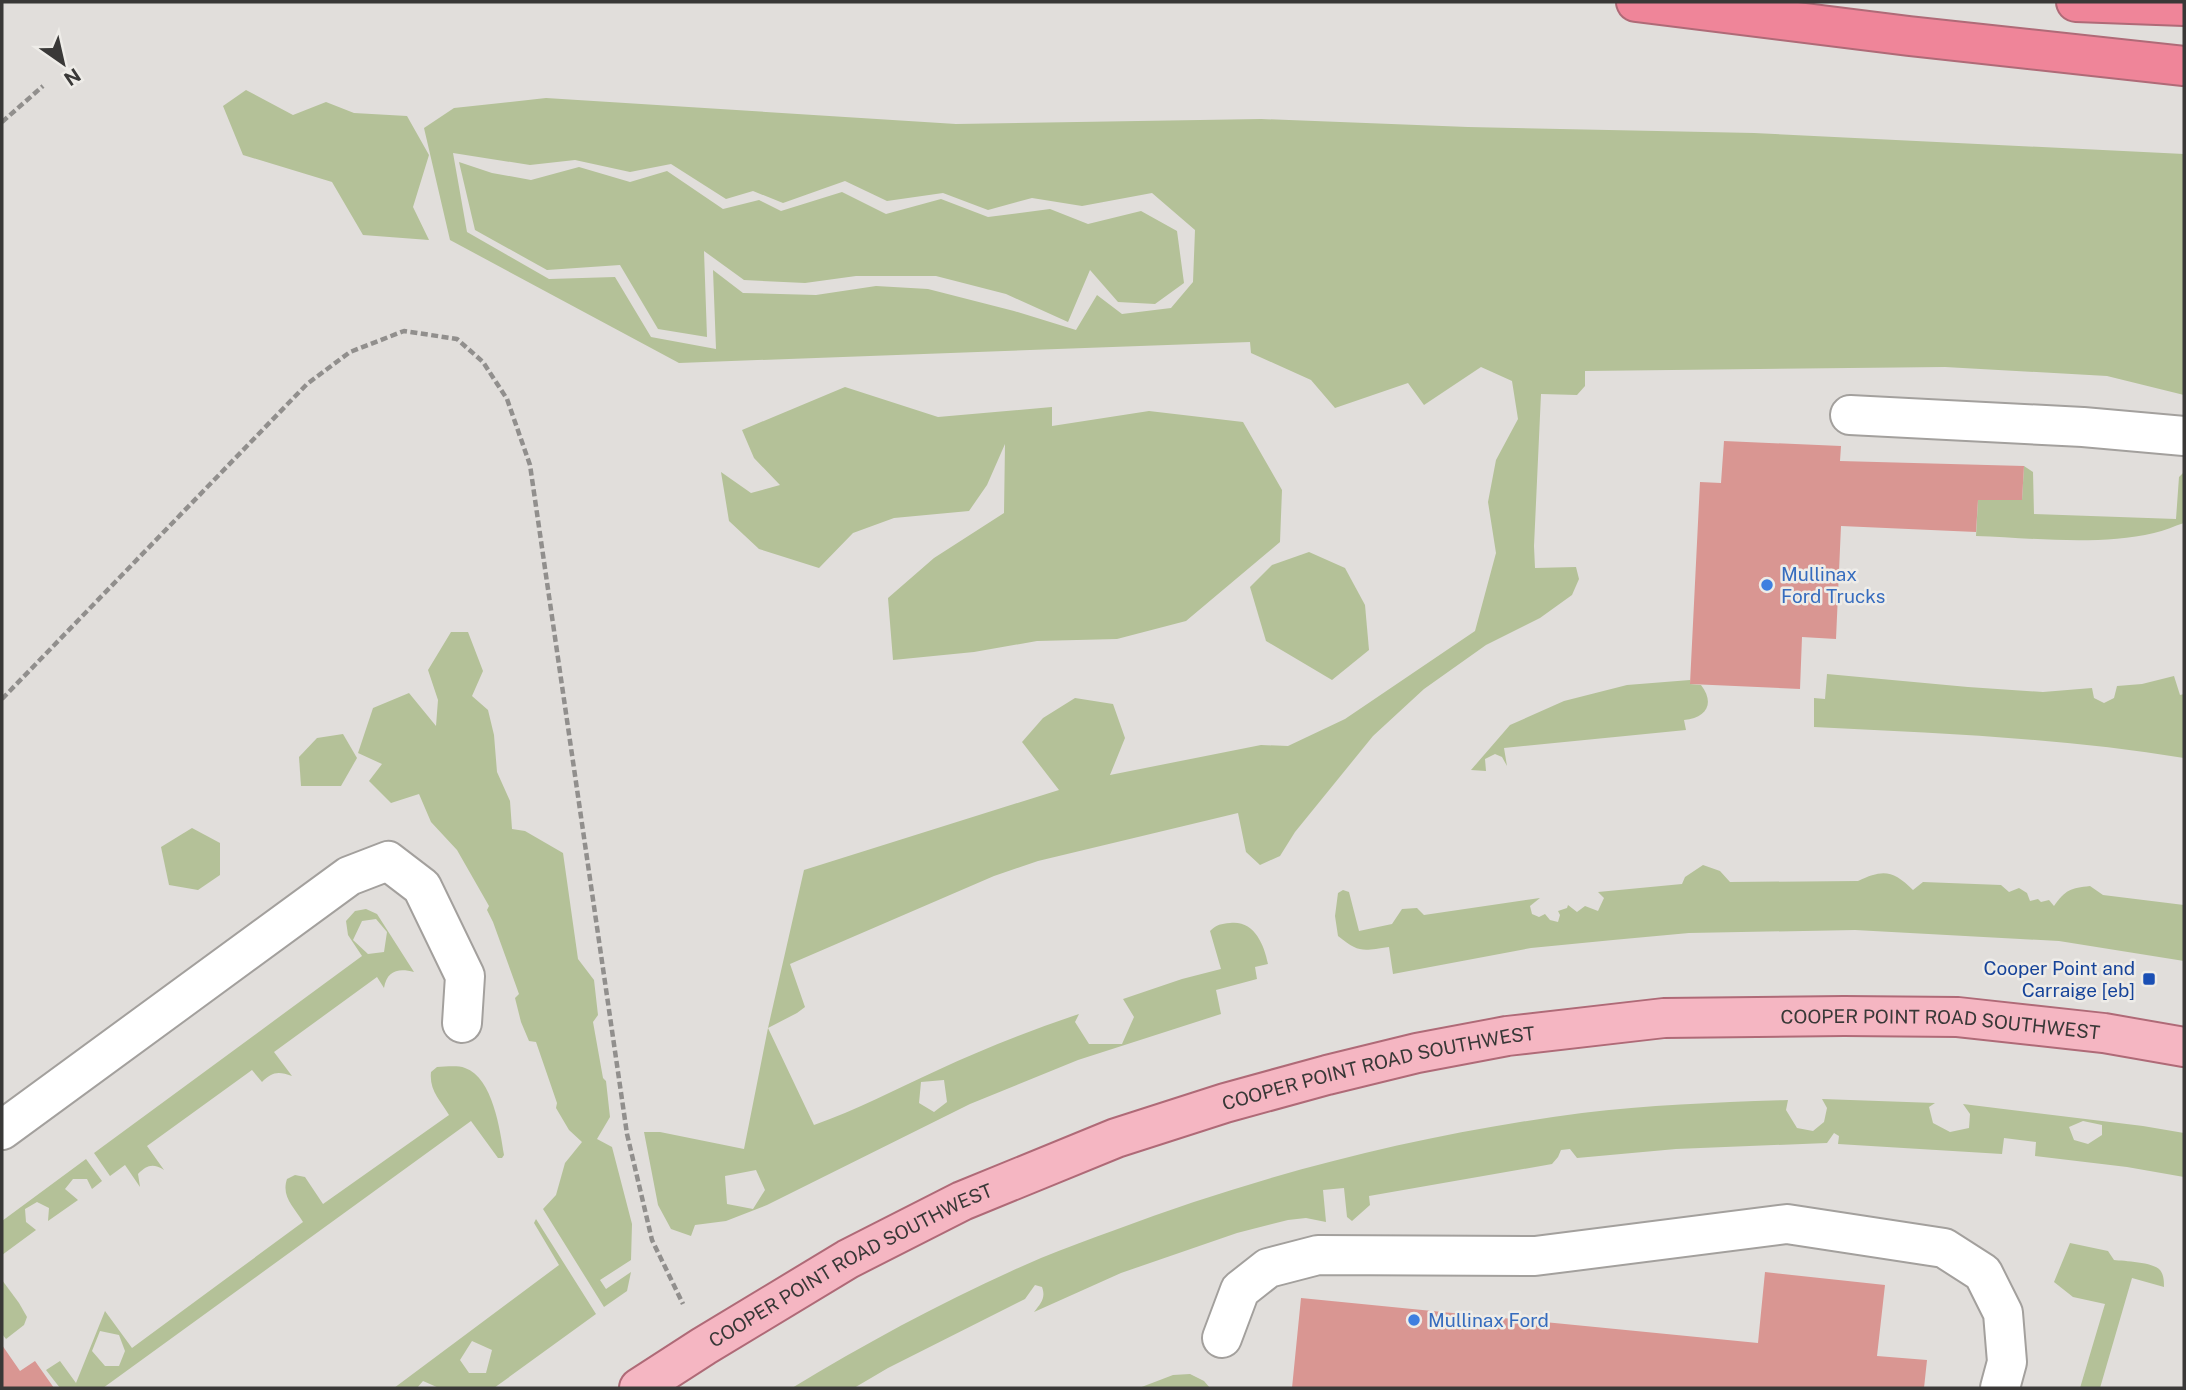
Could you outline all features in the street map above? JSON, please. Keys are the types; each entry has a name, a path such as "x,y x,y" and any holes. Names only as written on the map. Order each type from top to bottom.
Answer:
{"highway":[{"path":"1636,2 1909,36 2184,66"},
{"path":"2076,2 2184,6"}],"main road":[{"name":"COOPER POINT ROAD SOUTHWEST","path":"639,1388 849,1259 962,1201 1116,1138 1225,1103 1417,1053 1507,1036 1664,1018 1844,1016 1958,1017 2104,1033 2184,1047"}],"lane":[{"path":"1850,415 2083,427 2184,436"},
{"path":"2,1130 349,876 388,861 422,887 465,976 462,1023"},
{"path":"1223,1338 1240,1290 1268,1268 1318,1255 1535,1256 1787,1224 1944,1248 1983,1273 2003,1313 2007,1362 2000,1388"}],"path":[{"path":"2,122 43,86"},
{"path":"2,699 307,384 350,352 404,331 457,339 483,362 507,399 530,465 626,1134 652,1240 704,1346"}],"green space":[{"path":"246,90 293,115 326,102 354,113 407,116 429,155 413,207 429,240 363,235 332,182 243,155 223,106"},
{"path":"546,98 956,124 1261,119 1468,127 1754,133 2184,154 2184,395 2107,376 1945,367 1585,371 1585,386 1577,395 1541,394 1535,568 1576,567 1579,579 1572,595 1540,618 1486,645 1424,689 1373,736 1295,832 1280,856 1260,865 1246,852 1238,813 1038,861 994,876 790,964 805,1007 768,1028 804,870 1059,790 1022,742 1043,718 1075,698 1113,704 1125,738 1110,775 1261,745 1288,746 1345,719 1475,631 1496,553 1488,502 1496,460 1518,419 1512,381 1481,367 1424,405 1408,383 1335,408 1311,380 1251,353 1250,342 679,363 450,240 424,128 454,108","holes":["453,153 530,165 575,160 630,172 671,164 726,199 753,191 783,203 845,181 887,201 943,193 988,210 1032,198 1082,206 1152,193 1195,230 1193,282 1171,308 1122,314 1097,295 1076,330 928,289 876,286 816,295 743,293 713,270 716,349 651,337 615,277 549,279 467,232"]},
{"path":"459,162 492,173 531,180 579,167 630,182 667,171 723,209 759,200 781,211 842,192 886,214 941,199 988,217 1050,209 1088,224 1141,211 1177,231 1184,283 1155,304 1118,302 1090,270 1068,322 1006,294 936,276 856,276 805,283 744,280 704,251 707,337 658,329 620,265 547,270 475,230"},
{"path":"845,387 938,417 1052,407 1052,426 1149,411 1243,422 1282,490 1280,542 1186,621 1117,639 1037,641 974,652 893,660 888,598 934,558 1004,513 1005,444 987,485 969,511 894,518 853,533 819,568 759,549 729,521 721,472 751,493 780,485 754,458 742,430"},
{"path":"2024,466 2033,472 2034,514 2176,519 2179,477 2184,472 2184,523 2154,533 2110,539 1976,536 1978,500 2022,500"},
{"path":"1309,552 1345,568 1365,605 1369,650 1332,680 1266,641 1250,587 1272,565"},
{"path":"451,632 468,632 483,671 472,696 488,710 494,735 497,772 510,801 512,829 525,831 563,853 578,959 594,980 598,1015 593,1022 603,1078 606,1081 610,1117 597,1139 612,1147 632,1224 631,1260 600,1280 606,1289 631,1272 627,1291 604,1307 543,1209 556,1195 565,1163 582,1142 569,1130 556,1108 557,1103 536,1042 529,1041 521,1022 515,998 519,994 487,910 489,906 457,850 431,822 419,794 391,803 369,781 382,764 358,753 373,708 409,693 436,726 438,700 428,670"},
{"path":"1827,674 2043,692 2092,688 2094,698 2104,703 2114,698 2117,686 2142,684 2174,676 2180,695 2184,694 2184,758 2046,741 1814,727 1814,698 1825,699"},
{"path":"1690,680 1690,684 1701,685 1708,703 1703,713 1684,720 1686,730 1504,748 1507,766 1502,757 1495,754 1485,759 1486,771 1471,770 1510,725 1564,701 1627,685"},
{"path":"343,734 357,758 341,786 301,786 299,757 317,738"},
{"path":"192,828 220,843 220,875 198,890 169,885 161,847"},
{"path":"1703,865 1720,871 1730,882 1858,881 1881,873 1899,878 1913,890 1923,882 2001,885 2009,892 2019,888 2027,893 2030,901 2049,900 2054,906 2069,891 2090,886 2103,895 2184,905 2184,961 2059,941 1855,930 1689,933 1613,940 1531,948 1393,974 1389,947 1361,949 1338,936 1335,916 1338,893 1343,890 1349,892 1359,931 1392,924 1402,909 1417,908 1424,915 1540,898 1530,906 1532,914 1539,917 1545,914 1550,920 1558,922 1558,911 1568,905 1577,912 1585,906 1598,911 1604,898 1598,892 1682,884 1685,877"},
{"path":"366,909 377,914 414,972 394,972 388,977 384,988 377,977 274,1052 292,1076 276,1073 262,1082 252,1070 147,1146 164,1170 157,1166 144,1169 138,1174 140,1187 125,1165 110,1176 94,1153 362,956 348,935 346,921 355,911","holes":["376,919 387,932 384,952 368,954 353,940 362,921"]},
{"path":"1230,923 1246,925 1261,941 1268,964 1255,967 1257,979 1216,990 1221,1014 1078,1060 970,1104 767,1205 726,1221 695,1225 691,1236 671,1229 658,1205 644,1132 660,1132 744,1149 768,1028 814,1125 990,1047 1079,1014 1075,1022 1089,1044 1122,1044 1134,1017 1123,999 1221,969 1210,931 1215,927","holes":["944,1080 947,1102 934,1112 919,1103 921,1082","756,1170 765,1190 753,1209 727,1204 725,1176"]},
{"path":"437,1067 462,1067 475,1074 482,1082 494,1106 504,1155 502,1158 498,1158 471,1121 103,1388 60,1388 46,1370 60,1361 76,1383 105,1311 132,1348 303,1222 287,1197 287,1179 295,1175 305,1177 323,1204 449,1115 433,1090 431,1072","holes":["100,1331 119,1335 125,1351 119,1366 105,1366 92,1351"]},
{"path":"1822,1099 1935,1103 1929,1107 1933,1123 1950,1132 1969,1128 1970,1114 1963,1104 2184,1133 2184,1177 2035,1156 2036,1142 2004,1138 2002,1154 1838,1144 1839,1136 1834,1133 1827,1143 1676,1149 1577,1158 1570,1149 1561,1150 1552,1164 1369,1196 1370,1205 1352,1221 1347,1217 1344,1188 1323,1190 1326,1222 1306,1218 1288,1220 1237,1233 1121,1273 1034,1312 1043,1297 1042,1287 1035,1285 1025,1299 854,1388 792,1388 914,1319 1041,1258 1172,1209 1287,1173 1463,1132 1582,1113 1685,1104 1788,1100 1786,1110 1797,1128 1813,1131 1824,1122 1827,1108","holes":["2083,1121 2102,1125 2102,1135 2088,1144 2074,1140 2069,1127"]},
{"path":"86,1159 102,1181 92,1189 87,1179 73,1179 65,1189 78,1200 48,1221 49,1208 37,1202 25,1209 26,1222 36,1230 2,1255 2,1221"},
{"path":"536,1219 596,1314 494,1388 439,1388 423,1381 417,1388 394,1388 559,1265 534,1223","holes":["472,1341 492,1350 486,1373 469,1373 460,1360"]},
{"path":"2070,1243 2108,1251 2114,1260 2151,1265 2160,1270 2164,1278 2164,1287 2132,1278 2100,1388 2080,1388 2105,1304 2073,1297 2054,1282"},
{"path":"2,1280 27,1317 24,1325 6,1339 2,1334"},
{"path":"1190,1374 1204,1381 1210,1388 1139,1388 1173,1375"}],"building":[{"name":"Mullinax Ford Trucks","path":"1724,441 1841,446 1840,461 2024,466 2022,500 1978,500 1976,532 1841,526 1836,639 1802,637 1800,689 1690,684 1700,482 1721,483"},
{"name":"Mullinax Ford","path":"1765,1272 1885,1285 1877,1356 1927,1360 1924,1388 1292,1388 1301,1298 1758,1343"},
{"path":"2,1345 20,1371 35,1361 54,1388 2,1388"}],"place":[{"name":"Mullinax Ford Trucks","path":"1767,585"},
{"name":"Cooper Point and Carraige [eb]","path":"2149,979"},
{"name":"Mullinax Ford","path":"1414,1320"}]}
